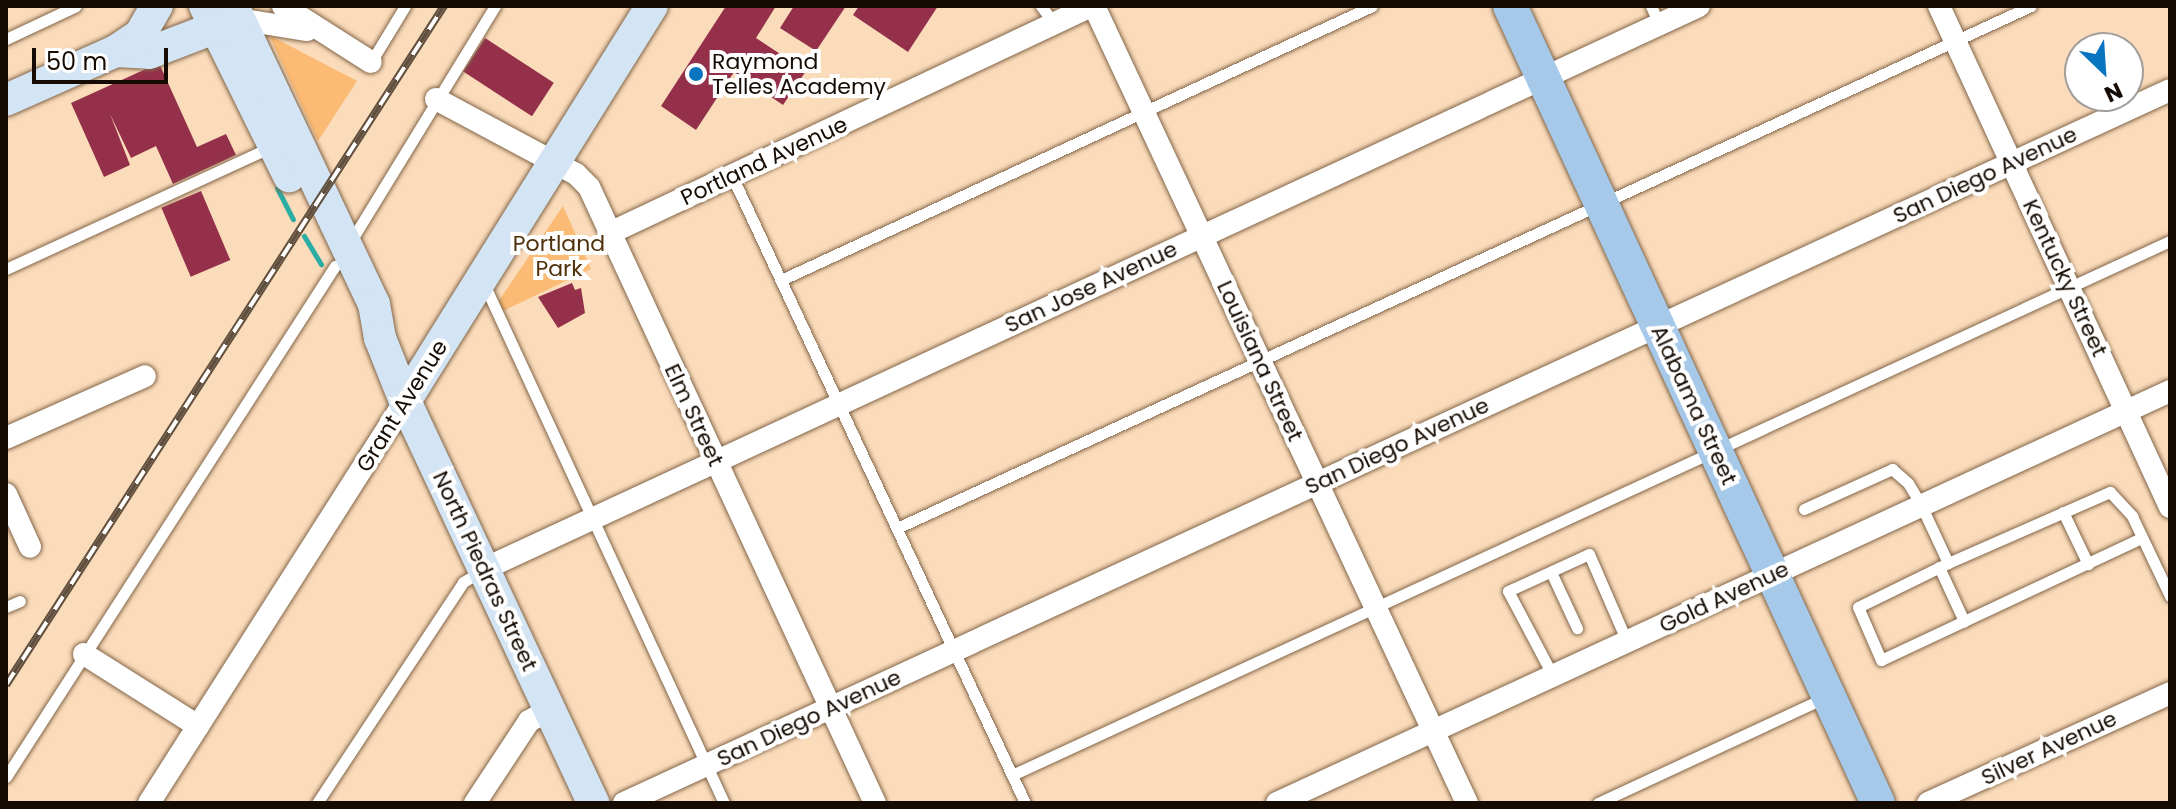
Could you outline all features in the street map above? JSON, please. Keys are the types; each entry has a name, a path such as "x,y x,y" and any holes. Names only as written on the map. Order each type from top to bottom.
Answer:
{"main road":[{"path":"6,100 116,51 140,35 157,6"},
{"name":"Grant Avenue","path":"405,401 652,6"},
{"name":"Alabama Street","path":"1510,6 1878,803"},
{"path":"116,51 149,53 223,14"},
{"name":"North Piedras Street","path":"223,14 273,145 374,304 380,338 405,401 593,803"},
{"name":"North Piedras Street","path":"223,14 341,256"}],"street":[{"path":"283,6 323,35 371,62"},
{"name":"Portland Avenue","path":"610,233 1093,6"},
{"name":"Louisiana Street","path":"1093,6 1467,803"},
{"name":"San Jose Avenue","path":"484,569 1544,78 1655,15 1699,6"},
{"name":"Kentucky Street","path":"1939,6 2170,507"},
{"path":"223,14 257,18 323,35"},
{"name":"San Diego Avenue","path":"624,803 2170,90"},
{"name":"Elm Street","path":"436,99 582,179 875,803"},
{"path":"6,438 145,376"},
{"name":"Gold Avenue","path":"1277,803 2170,391"},
{"name":"Grant Avenue","path":"153,802 405,401"},
{"path":"6,494 30,547"},
{"path":"84,654 198,726"},
{"name":"Silver Avenue","path":"1928,803 2170,693"},
{"path":"475,803 529,721 550,710"}],"lane":[{"path":"6,39 76,6"},
{"path":"371,62 405,6"},
{"path":"6,777 341,256 495,6"},
{"path":"1041,6 1056,26"},
{"path":"781,280 1372,6"},
{"path":"897,528 2031,6"},
{"path":"6,269 273,145"},
{"path":"732,176 1025,803"},
{"path":"1012,775 2170,241"},
{"path":"481,278 724,803"},
{"path":"1804,509 1892,469 1921,505 1964,621"},
{"path":"2142,538 1881,660 1858,607 1943,565 2110,492 2132,516 2170,596"},
{"path":"2063,512 2088,564"},
{"path":"1553,676 1508,591 1589,554 1627,642"},
{"path":"317,803 463,582 484,569"},
{"path":"1551,572 1577,628"},
{"path":"6,607 20,601"},
{"path":"1598,803 1828,696"}],"green space":[{"path":"269,35 357,81 318,141"},
{"name":"Portland Park","path":"563,206 591,269 503,311 498,302"}],"building":[{"name":"Raymond Telles Academy","path":"726,6 776,6 756,38 806,71 783,105 734,72 696,130 661,106"},
{"path":"794,6 846,6 816,51 780,28"},
{"path":"859,6 938,6 908,52 853,15"},
{"path":"485,38 554,83 532,116 463,72"},
{"path":"159,63 197,147 226,134 236,155 173,184 156,146 131,158 110,114 130,165 104,177 71,103"},
{"path":"201,191 230,260 191,277 161,208"},
{"path":"572,283 575,290 581,288 585,313 558,328 538,297"}],"waterway":[{"path":"277,188 293,219"},
{"path":"304,236 321,264"}],"railway":[{"path":"6,685 444,6"}],"place":[{"name":"Raymond Telles Academy","path":"696,74"}]}
